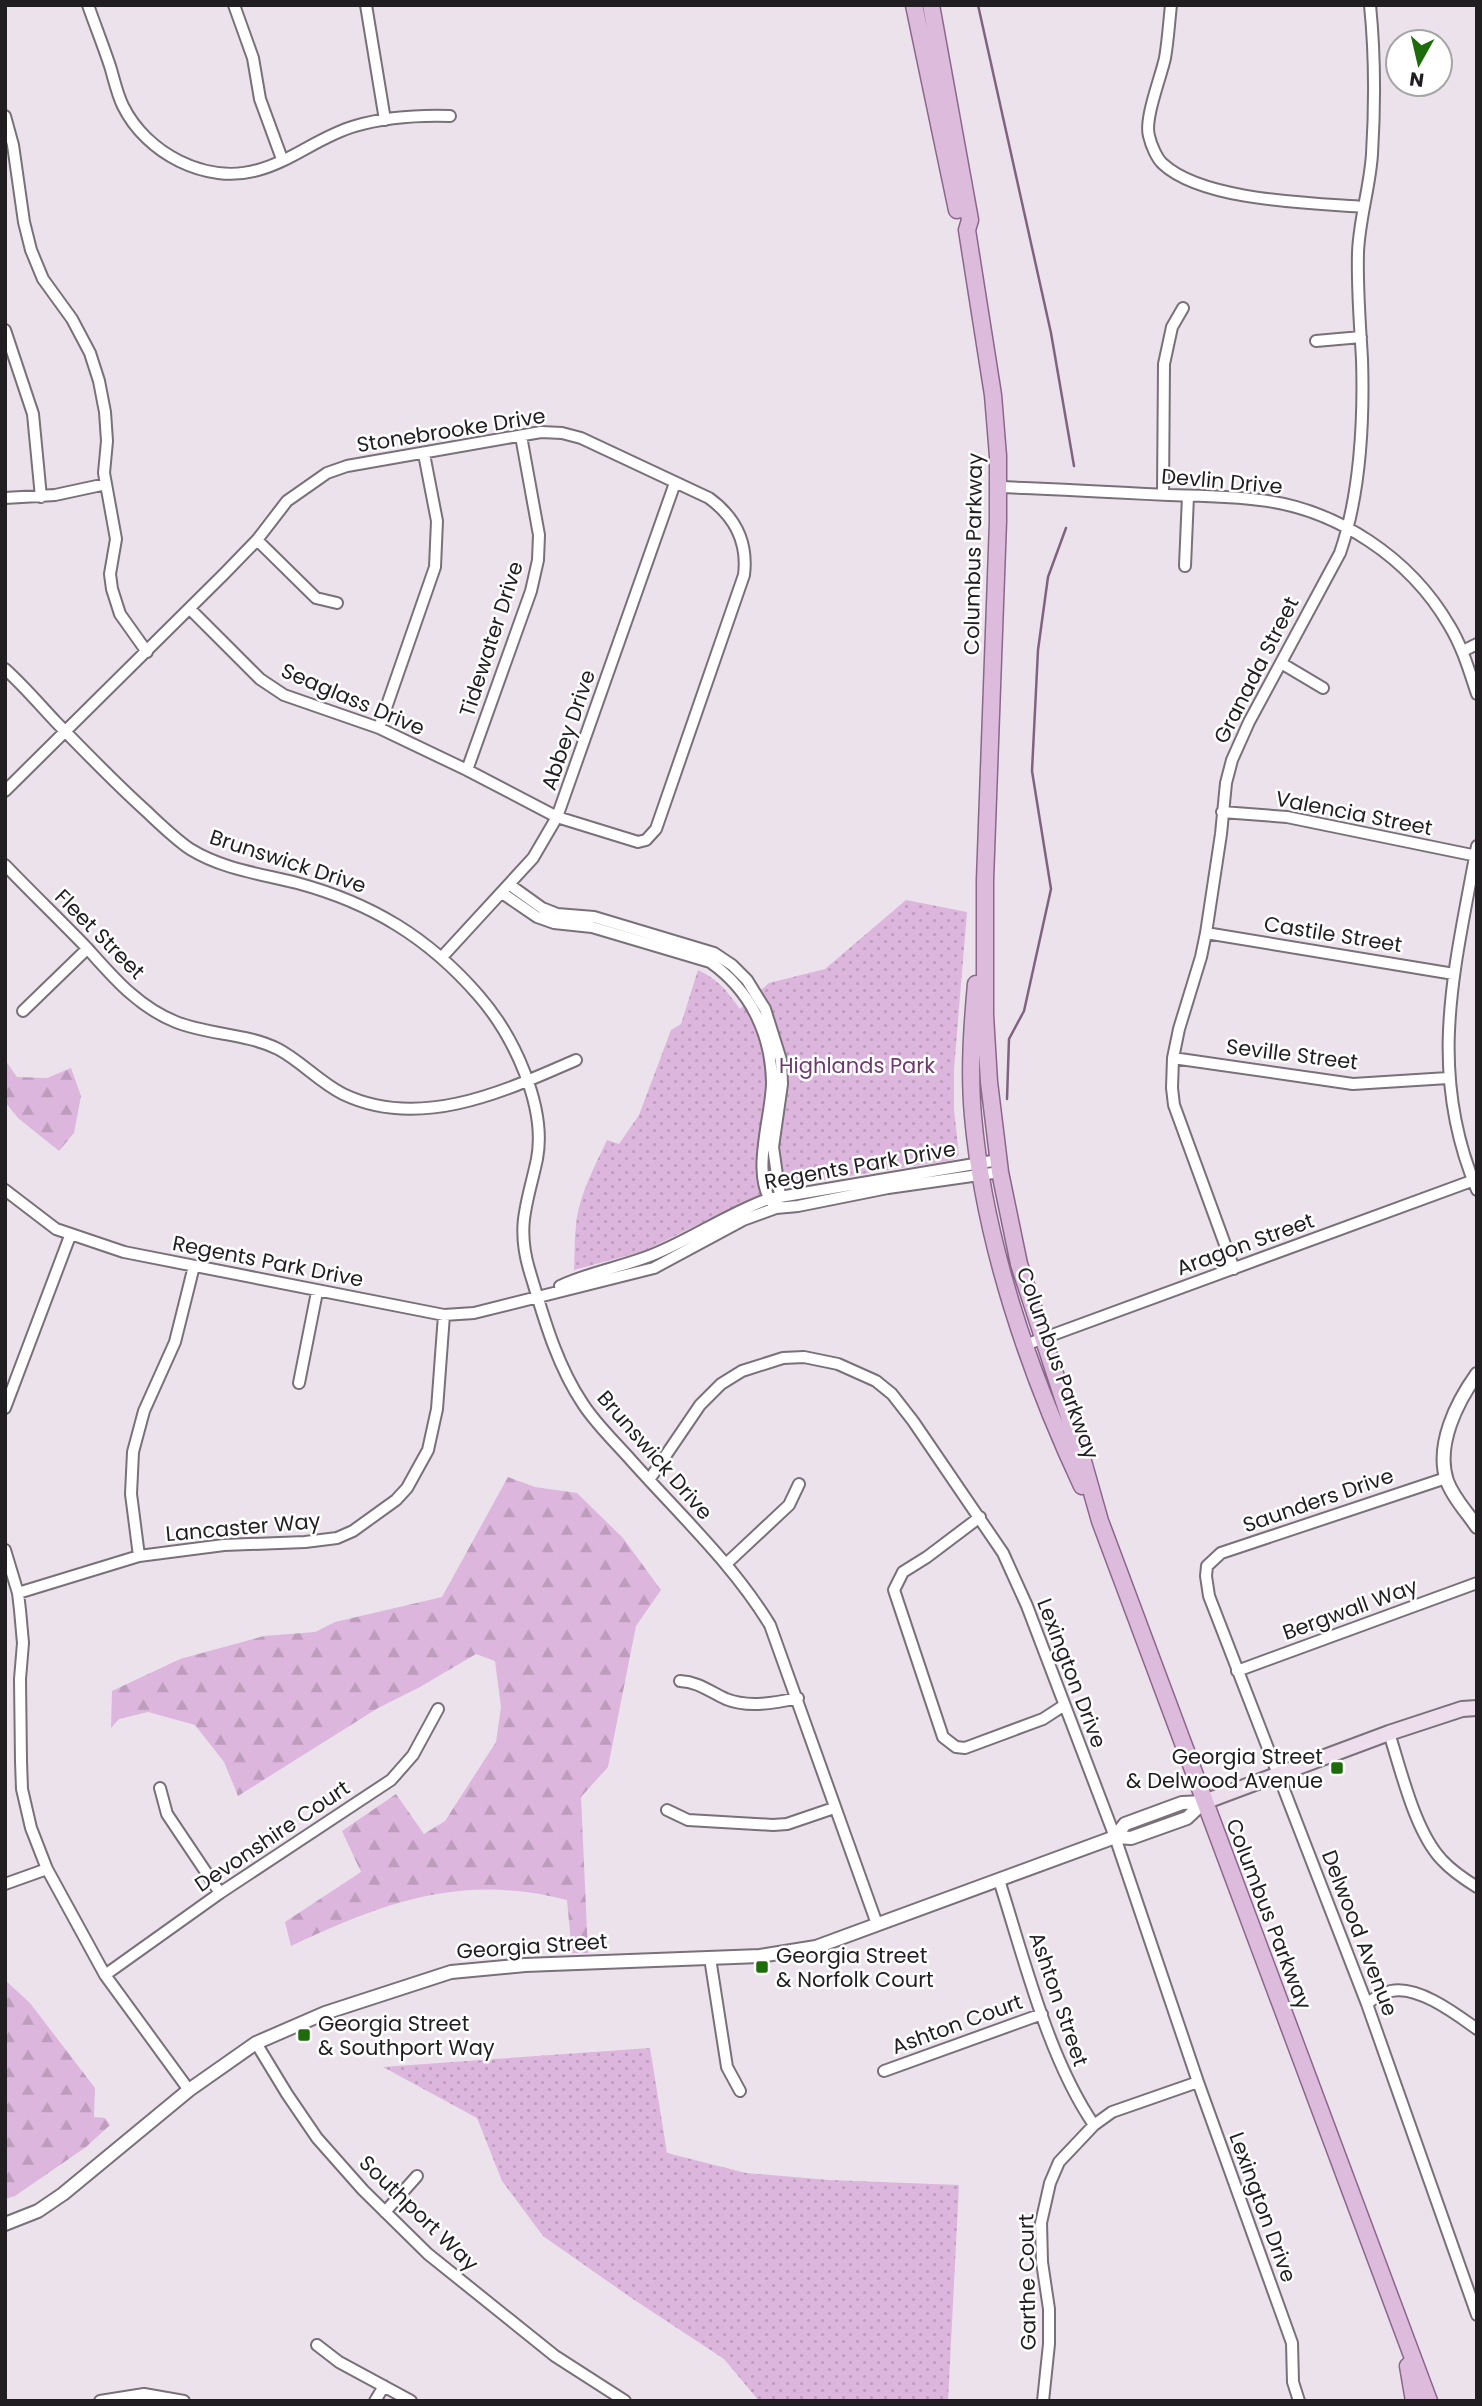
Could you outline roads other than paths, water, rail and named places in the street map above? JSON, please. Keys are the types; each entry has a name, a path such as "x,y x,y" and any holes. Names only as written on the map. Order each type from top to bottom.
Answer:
{"main road":[{"name":"Columbus Parkway","path":"914,5 960,223 967,230"},
{"name":"Columbus Parkway","path":"932,5 970,220 967,230 993,396 999,487 985,880 985,1015 989,1082 999,1166 1018,1264 1079,1447 1100,1521 1429,2401"},
{"name":"Columbus Parkway","path":"985,880 971,1058 973,1117 989,1219 1005,1284 1025,1345 1079,1480 1100,1521"},
{"name":"Georgia Street","path":"1204,1802 1389,1733 1462,1709 1477,1708"},
{"name":"Columbus Parkway","path":"1399,2323 1414,2401"}],"street":[{"path":"88,5 123,106 139,131 157,148 185,164 232,174 258,170 353,126 411,116 450,116"},
{"path":"234,5 253,58 260,99 282,159"},
{"path":"366,5 386,120"},
{"path":"1171,5 1165,58 1148,135 1161,162 1191,181 1219,189 1270,200 1364,207"},
{"name":"Granada Street","path":"1234,1269 1174,1105 1173,1058 1206,933 1226,783 1232,760 1249,722 1340,553 1349,529 1356,493 1361,406 1358,249 1372,154 1374,75 1370,5"},
{"path":"5,116 13,145 24,222 31,250 43,279 72,319 90,353 99,381 105,412 106,484 116,539 110,574 116,604 130,631 147,652"},
{"path":"1163,494 1164,364 1172,327 1183,308"},
{"path":"5,330 33,414 41,497"},
{"path":"1316,341 1360,337"},
{"name":"Stonebrooke Drive","path":"65,732 257,540 287,501 327,473 347,466 541,432 562,433 581,438 709,498 730,516 738,529 745,566 656,829 646,840 638,842 557,817"},
{"name":"Tidewater Drive","path":"467,770 531,591 538,560 539,535 521,436"},
{"path":"379,728 436,559 437,521 424,454"},
{"name":"Abbey Drive","path":"442,957 533,858 557,817 675,483"},
{"path":"5,498 41,497 106,484"},
{"name":"Devlin Drive","path":"999,487 1261,500 1326,517 1383,551 1408,573 1436,605 1463,651 1477,694"},
{"path":"1185,566 1188,496"},
{"path":"257,540 316,598 337,603"},
{"name":"Seaglass Drive","path":"190,609 260,679 284,695 306,705 379,728 557,817"},
{"path":"1463,651 1477,643"},
{"path":"1281,663 1323,688"},
{"name":"Brunswick Drive","path":"5,669 126,793 190,849 220,863 352,900 389,919 442,957 482,999 501,1026 527,1081 538,1122 539,1143 525,1203 523,1232 529,1269 559,1360 583,1405 726,1564 750,1593 770,1625 877,1924"},
{"path":"5,791 65,732"},
{"name":"Valencia Street","path":"1222,813 1287,817 1476,853"},
{"path":"1475,1183 1458,1135 1448,1078 1449,1011 1476,853"},
{"name":"Fleet Street","path":"5,865 123,988 157,1012 175,1022 205,1032 255,1040 277,1049 321,1081 366,1103 412,1110 435,1108 527,1081 576,1060"},
{"path":"506,889 557,914 594,917 714,953 732,965 747,980 765,1009 781,1060 782,1084 773,1147 778,1202 768,1199 763,1146 772,1083 770,1058 755,1013 739,986 710,962 592,927 554,923 537,917 506,889"},
{"name":"Castile Street","path":"1206,933 1454,974"},
{"path":"23,1011 87,949"},
{"name":"Seville Street","path":"1173,1058 1353,1084 1448,1078"},
{"name":"Regents Park Drive","path":"5,1190 56,1229 70,1236 124,1252 444,1315 474,1313 654,1268 778,1202 999,1166"},
{"name":"Aragon Street","path":"1025,1345 1475,1183"},
{"name":"Regents Park Drive","path":"539,1296 575,1279 651,1256 738,1210 768,1199"},
{"path":"5,1408 70,1236"},
{"path":"139,1556 131,1494 133,1452 144,1411 175,1342 194,1266"},
{"path":"299,1383 317,1292"},
{"name":"Lancaster Way","path":"18,1593 139,1556 224,1545 337,1538 375,1517 407,1488 428,1450 437,1409 444,1315"},
{"name":"Lexington Drive","path":"649,1480 694,1412 720,1384 742,1371 764,1363 783,1358 804,1357 838,1364 860,1373 892,1394 980,1517 1003,1553 1027,1606 1115,1837 1198,2082 1292,2343 1293,2382 1299,2401"},
{"path":"1477,1374 1458,1403 1445,1443 1446,1478 1477,1527"},
{"name":"Saunders Drive","path":"1207,1566 1221,1553 1446,1478"},
{"path":"726,1564 789,1505 799,1484"},
{"path":"980,1517 903,1572 894,1590 943,1737 956,1747 965,1748 1043,1718 1063,1706"},
{"path":"5,1550 18,1593 23,1643 20,1679 22,1789 31,1828 47,1869 105,1975 189,2090"},
{"name":"Delwood Avenue","path":"1207,1566 1209,1596 1367,2004 1477,2315"},
{"name":"Bergwall Way","path":"1237,1671 1477,1583"},
{"path":"680,1681 694,1682 727,1700 740,1703 779,1702 798,1698"},
{"name":"Devonshire Court","path":"105,1975 220,1893 390,1780 413,1755 438,1709"},
{"path":"1389,1733 1422,1828 1431,1846 1455,1873 1477,1886"},
{"path":"160,1788 167,1814 220,1893"},
{"name":"Georgia Street","path":"5,2224 37,2211 63,2194 189,2090 257,2043 325,2013 451,1972 525,1965 710,1958 790,1952 816,1947 1115,1837 1131,1838 1187,1818 1204,1802"},
{"path":"667,1810 688,1820 762,1825 787,1824 834,1808"},
{"path":"5,1884 47,1869"},
{"name":"Ashton Street","path":"999,1880 1067,2082 1094,2125"},
{"path":"710,1958 727,2067 740,2091"},
{"path":"1367,2004 1377,1996 1393,1990 1415,1992 1455,2013 1477,2029"},
{"name":"Ashton Court","path":"884,2071 1042,2014"},
{"name":"Southport Way","path":"257,2043 317,2138 428,2254 555,2356 625,2401"},
{"name":"Garthe Court","path":"1043,2401 1049,2344 1049,2309 1042,2262 1041,2223 1050,2182 1059,2162 1094,2125 1112,2112 1198,2082"},
{"path":"385,2212 417,2176"},
{"path":"1466,2285 1477,2280"},
{"path":"317,2345 339,2362 411,2401"},
{"path":"375,2401 383,2386"},
{"path":"100,2401 144,2395 184,2401"}],"waterway":[{"path":"978,5 1051,333 1074,466"},
{"path":"1007,1099 1009,1039 1024,1011 1051,889 1032,771 1038,650 1048,577 1066,528"}],"place":[{"name":"Georgia Street & Delwood Avenue","path":"1337,1768"},
{"name":"Georgia Street & Norfolk Court","path":"762,1967"},
{"name":"Georgia Street & Southport Way","path":"304,2035"}],"park label":[{"name":"Highlands Park","path":"857,1065"}]}
